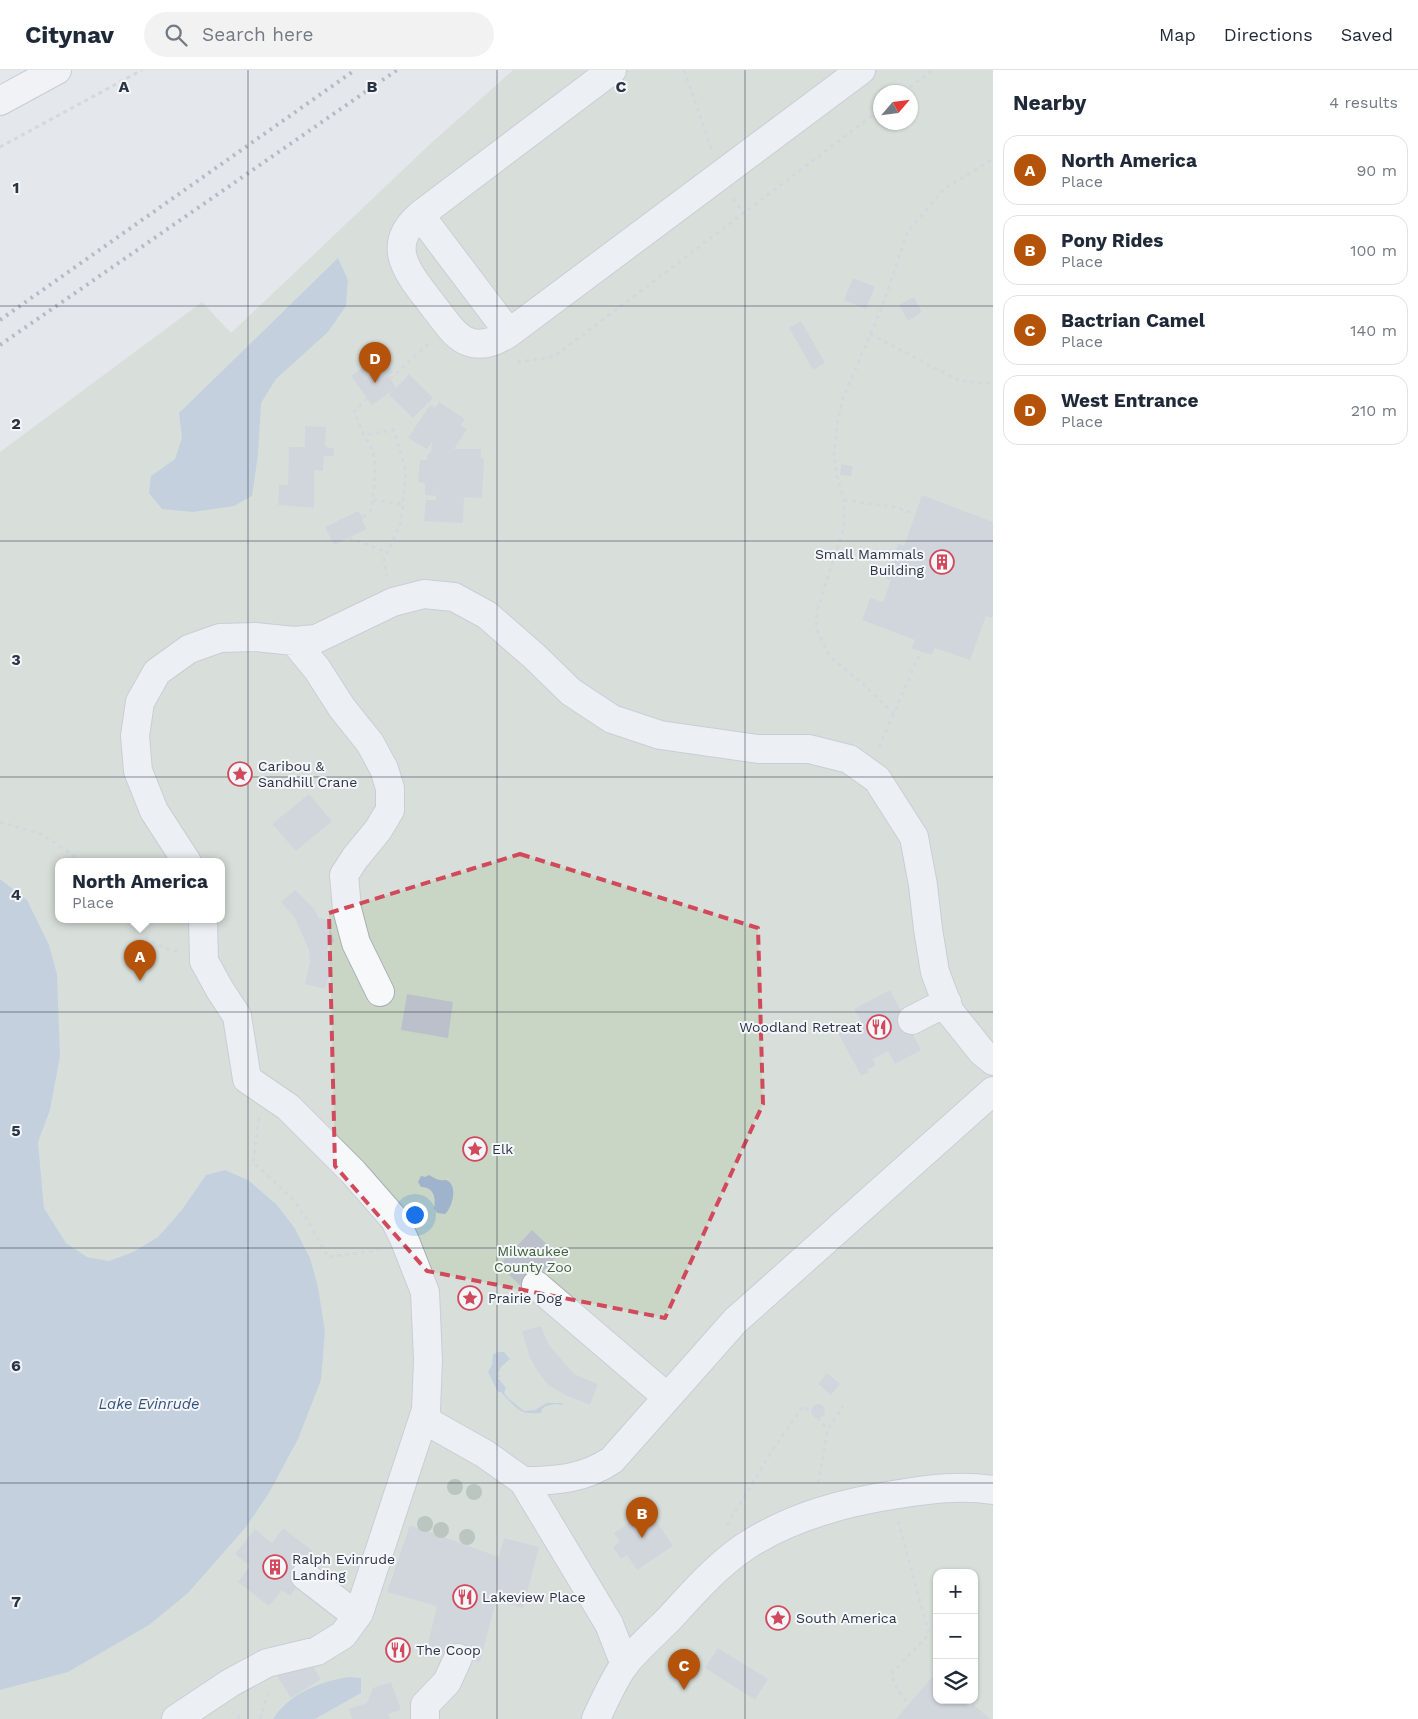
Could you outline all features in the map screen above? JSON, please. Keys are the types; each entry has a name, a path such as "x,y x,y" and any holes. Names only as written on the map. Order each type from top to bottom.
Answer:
{"main road":[{"path":"0,101 57,70"}],"street":[{"path":"612,70 420,215 407,229 402,242 403,262 409,274 454,332 464,340 474,344 486,344 509,333 861,70"},
{"path":"420,215 509,333"},
{"path":"184,858 154,811 138,771 135,736 140,702 157,672 189,649 220,638 255,637 294,641 316,639 393,602 424,594 454,597 487,615 534,656 571,692 612,719 660,735 758,749 809,749 849,759 877,779 914,837 923,885 935,972 950,1012 982,1052 993,1061"},
{"path":"294,641 317,669 342,708 370,744 384,769 390,788 390,810 378,830 344,875 347,909 356,943 380,992"},
{"path":"176,1719 230,1683 267,1663 317,1650 344,1635 357,1616 426,1410 428,1360 424,1292 395,1220 353,1172 288,1107 247,1078 237,1016 204,962 203,923"},
{"path":"912,1020 946,1002"},
{"path":"523,1481 555,1481 596,1470 612,1460 735,1321 993,1091"},
{"path":"536,1285 667,1397"},
{"path":"422,1419 485,1454 523,1481 609,1624 625,1665"},
{"path":"596,1719 608,1692 625,1665 713,1572 769,1533 812,1514 891,1495 955,1487 993,1490"},
{"path":"305,1576 357,1616"},
{"path":"425,1719 425,1705 448,1682 458,1658"}],"path":[{"path":"0,148 142,70"},
{"path":"684,70 713,154"},
{"path":"913,85 933,70"},
{"path":"559,353 873,115"},
{"path":"894,714 863,684 829,656 816,628 817,611 844,527 844,500 834,462 836,424 843,398 882,307 908,231 944,189 993,158"},
{"path":"740,207 744,213"},
{"path":"870,334 958,380 993,383"},
{"path":"390,379 434,338"},
{"path":"363,517 370,512 374,500 375,469 373,450 364,436 354,412 367,398"},
{"path":"364,436 394,430 406,472 401,522 384,560 393,602"},
{"path":"374,500 402,504"},
{"path":"844,500 894,507 913,513"},
{"path":"349,538 388,552"},
{"path":"868,773 920,656"},
{"path":"0,822 41,834 77,858"},
{"path":"131,923 139,932 161,947 187,954 204,951"},
{"path":"264,1090 253,1162 294,1200 328,1257 377,1251 405,1241"},
{"path":"723,1530 768,1456 803,1406 814,1414 828,1429"},
{"path":"812,1514 828,1429 843,1406"},
{"path":"891,1495 929,1634 891,1674 897,1689 907,1702"}],"highlighted area":[{"path":"520,854 758,928 763,1104 665,1318 427,1271 335,1166 329,913"}],"green space":[{"name":"Milwaukee County Zoo","path":"513,70 993,70 993,1719 0,1719 0,452 202,302 231,333 429,145"}],"water":[{"path":"338,258 348,280 346,306 328,332 276,379 261,403 258,455 252,496 234,506 193,512 162,509 149,493 151,476 175,459 182,438 179,413"},
{"name":"Lake Evinrude","path":"0,879 27,900 49,945 57,974 60,1056 50,1110 38,1142 44,1208 66,1243 87,1257 109,1261 133,1252 158,1237 181,1211 206,1175 225,1170 248,1180 276,1204 294,1227 310,1258 318,1287 325,1332 321,1380 298,1439 269,1493 246,1527 188,1593 149,1625 68,1672 0,1690"},
{"path":"429,1175 438,1180 448,1181 453,1188 452,1203 445,1214 437,1213 434,1208 435,1200 433,1194 429,1189 421,1187 418,1182 421,1176"},
{"path":"504,1352 510,1359 501,1367 498,1374 500,1376 498,1378 506,1388 504,1393 508,1398 524,1411 535,1410 547,1403 562,1403 563,1405 546,1406 542,1409 541,1413 526,1413 516,1407 501,1392 498,1392 488,1372 492,1365 493,1354"},
{"path":"349,1677 361,1678 361,1693 315,1719 273,1719 288,1702 306,1690 316,1685"}],"building":[{"path":"853,278 875,287 866,309 844,300"},
{"path":"914,297 922,312 908,321 899,305"},
{"path":"801,321 825,363 813,370 789,328"},
{"path":"381,354 393,372 388,376 396,388 409,374 433,398 413,418 389,395 393,390 372,405 351,376"},
{"path":"439,402 465,419 461,425 467,429 454,449 481,449 481,458 484,458 482,498 464,497 463,523 424,521 426,500 436,500 436,496 425,495 425,483 418,482 420,460 427,460 428,453 431,453 432,442 427,449 408,438 430,405 435,408"},
{"path":"305,426 326,427 325,445 328,448 334,448 334,456 324,456 323,471 314,470 314,508 278,505 279,485 288,485 289,447 305,447"},
{"path":"841,464 853,466 851,476 840,475"},
{"name":"Small Mammals Building","path":"922,495 993,522 993,614 992,618 986,616 970,660 935,648 931,655 911,648 915,640 862,620 870,598 883,602 891,580 885,578 898,544 904,546"},
{"path":"358,511 364,519 362,520 367,529 334,545 325,527"},
{"path":"309,794 332,821 296,851 272,824"},
{"path":"295,890 314,909 319,918 327,920 334,941 327,948 331,960 325,989 305,984 310,962 309,950 295,918 281,902"},
{"name":"Woodland Retreat","path":"890,990 921,1050 895,1064 888,1051 872,1059 876,1065 867,1070 869,1072 861,1076 838,1033 861,1021 854,1009"},
{"path":"407,994 453,1002 448,1038 401,1030"},
{"path":"532,1230 558,1255 525,1290 499,1265"},
{"path":"541,1326 548,1344 574,1374 598,1384 590,1405 565,1395 548,1385 538,1372 530,1358 522,1331"},
{"path":"827,1373 840,1384 831,1395 818,1384"},
{"path":"815,1404 821,1404 825,1411 821,1418 815,1418 811,1414 811,1408"},
{"path":"649,1510 673,1546 637,1570 627,1555 621,1559 613,1547 620,1542 614,1533"},
{"name":"Lakeview Place","path":"410,1525 499,1557 504,1538 539,1547 523,1608 496,1601 480,1662 427,1648 437,1606 387,1592"},
{"name":"Ralph Evinrude Landing","path":"283,1528 313,1551 301,1568 305,1576 290,1596 282,1590 269,1606 238,1582 250,1566 235,1554 255,1529 272,1543"},
{"path":"388,1640 411,1652 407,1660 384,1649"},
{"path":"718,1648 768,1679 755,1700 705,1668"},
{"path":"306,1655 321,1679 291,1698 276,1674"},
{"path":"933,1676 933,1704 966,1704 969,1707 973,1704 990,1719 896,1719"},
{"path":"391,1682 401,1710 388,1714 390,1719 352,1719 349,1709 367,1703 373,1688"}],"railway":[{"path":"0,320 355,70"},
{"path":"0,345 397,70"}],"place":[{"name":"West Entrance","path":"375,383"},
{"name":"Small Mammals Building","path":"942,562"},
{"name":"Caribou & Sandhill Crane","path":"240,774"},
{"name":"North America","path":"140,981"},
{"name":"Woodland Retreat","path":"879,1027"},
{"name":"Elk","path":"475,1149"},
{"name":"Prairie Dog","path":"470,1298"},
{"name":"Pony Rides","path":"642,1538"},
{"name":"Ralph Evinrude Landing","path":"275,1567"},
{"name":"Lakeview Place","path":"465,1597"},
{"name":"South America","path":"778,1618"},
{"name":"The Coop","path":"398,1650"},
{"name":"Bactrian Camel","path":"684,1690"}]}
